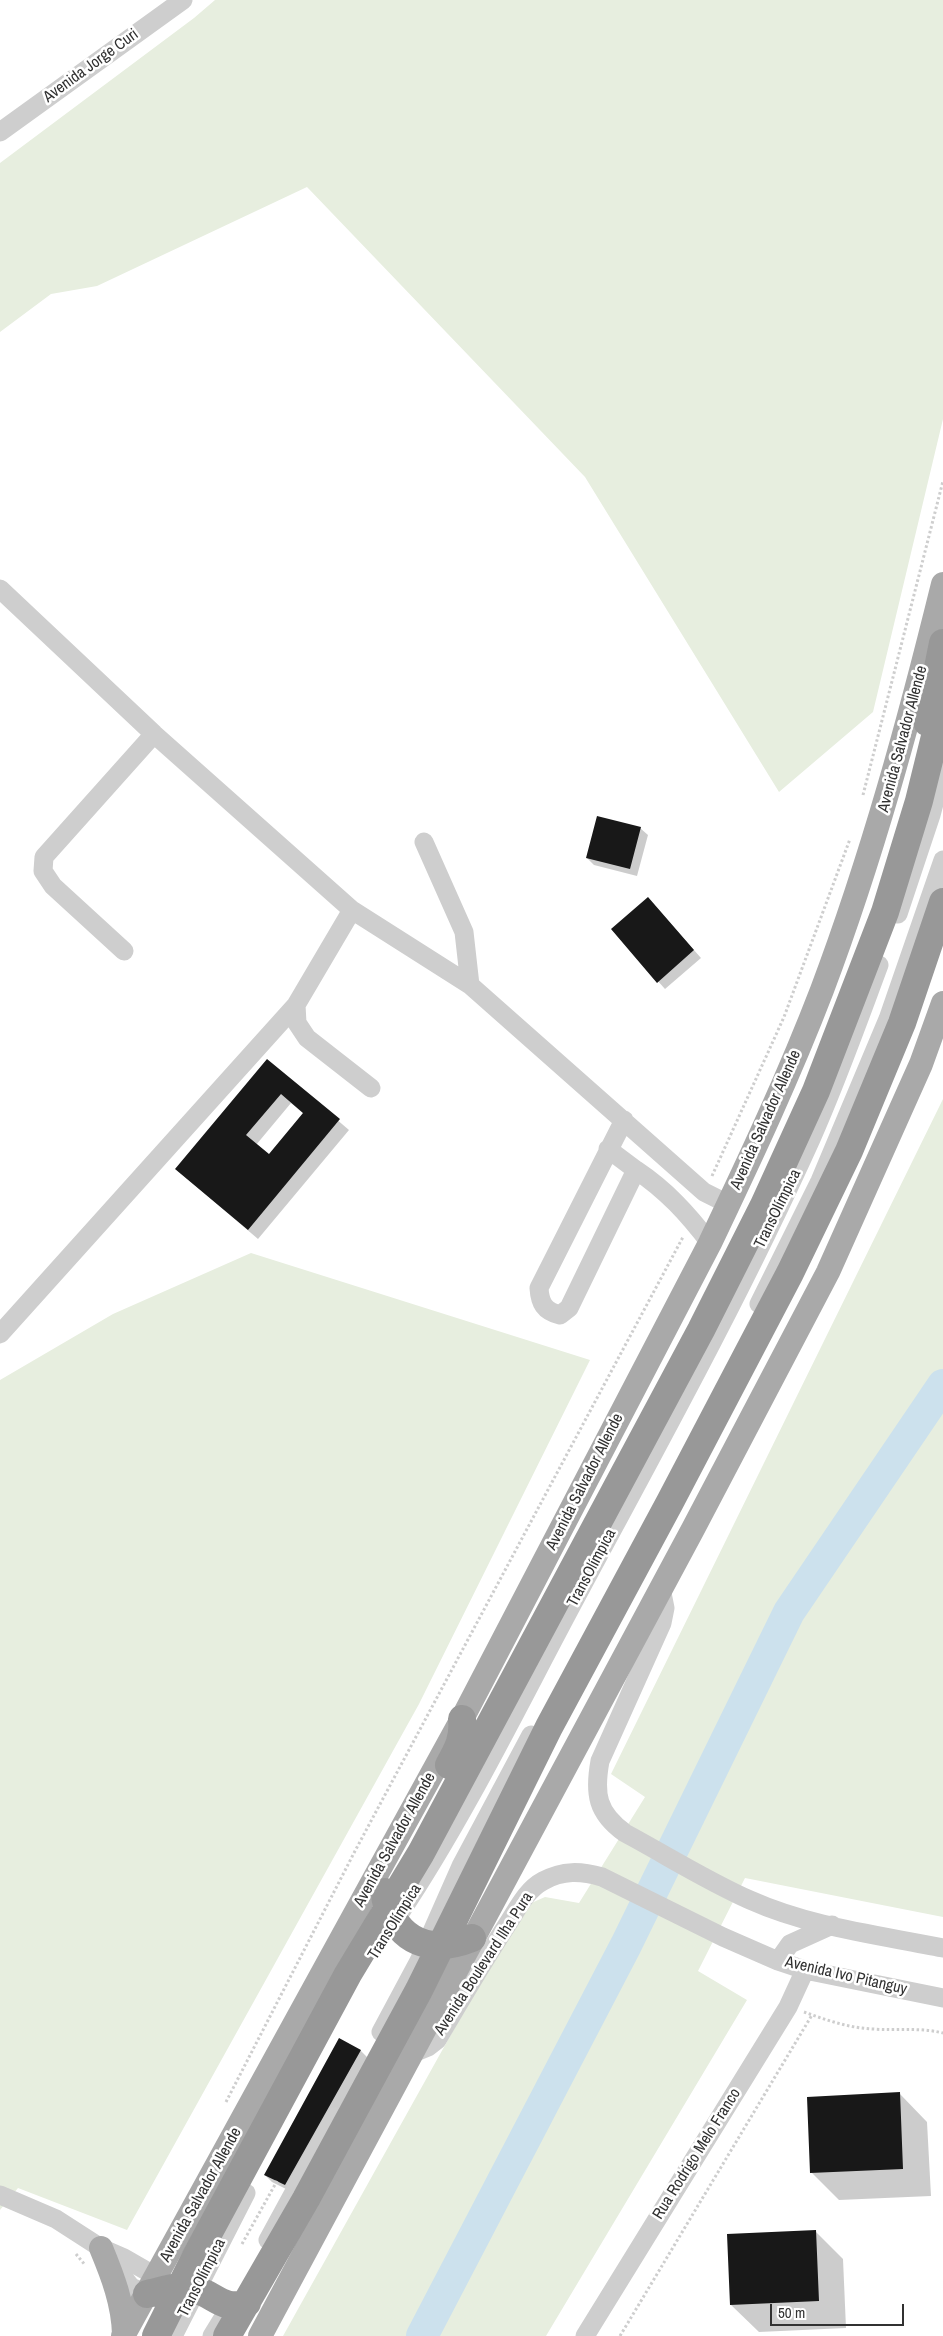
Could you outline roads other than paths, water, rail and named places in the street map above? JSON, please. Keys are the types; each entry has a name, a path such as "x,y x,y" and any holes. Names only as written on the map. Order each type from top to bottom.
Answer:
{"highway":[{"path":"920,800 915,779 943,643"},
{"name":"Avenida Salvador Allende","path":"185,2309 348,1974 391,1914 421,1853 688,1355 798,1134 852,1001 885,912 920,800 943,704"},
{"name":"Avenida Salvador Allende","path":"156,2336 185,2309 358,2103 434,1946 781,1291 845,1160 902,1023 943,902"},
{"path":"462,1719 463,1734 461,1743 386,1880 385,1897 391,1914 406,1935 434,1946 457,1944 472,1938"}],"main road":[{"name":"Avenida Salvador Allende","path":"185,2309 462,1719 710,1243 787,1076 822,990 865,869 905,738 943,584"},
{"path":"260,2336 828,1272 921,1064 943,1002"},
{"path":"101,2248 117,2288 123,2314 185,2309"}],"street":[{"name":"Avenida Jorge Curi","path":"0,132 183,0"},
{"path":"0,589 154,734 352,910 470,985 704,1192 728,1204"},
{"path":"124,951 53,886 43,871 44,857 154,734"},
{"name":"TransOlímpica","path":"391,1914 432,1862 484,1770 688,1388 779,1208 811,1138 862,1012 905,894 943,770"},
{"path":"424,842 464,932 470,985"},
{"name":"TransOlímpica","path":"434,1946 461,1866 709,1405 820,1181 888,1019 943,860"},
{"path":"0,1334 296,1005 352,910"},
{"path":"296,1005 297,1023 307,1038 371,1088"},
{"path":"624,1120 539,1288 540,1300 548,1312 560,1315 569,1308 636,1170"},
{"path":"608,1149 659,1185 689,1215 710,1243"},
{"path":"661,1588 664,1608 662,1624 600,1761 596,1780 601,1808 608,1819 619,1829 750,1900 776,1910 832,1925 943,1948"},
{"name":"Avenida Boulevard Ilha Pura","path":"411,2054 428,2047 436,2040 488,1954 531,1889 543,1881 560,1874 582,1871 594,1875 723,1937"},
{"path":"778,1961 790,1944 832,1925"},
{"name":"Avenida Ivo Pitanguy","path":"723,1937 778,1961 805,1970 943,1998"},
{"name":"Rua Rodrigo Melo Franco","path":"585,2336 788,2007 805,1970"},
{"path":"0,2195 56,2219 101,2248 125,2281 138,2291 185,2309"},
{"name":"TransOlímpica","path":"173,2336 185,2309"}],"waterway":[{"path":"422,2336 626,1945 789,1612 943,1385"}]}
